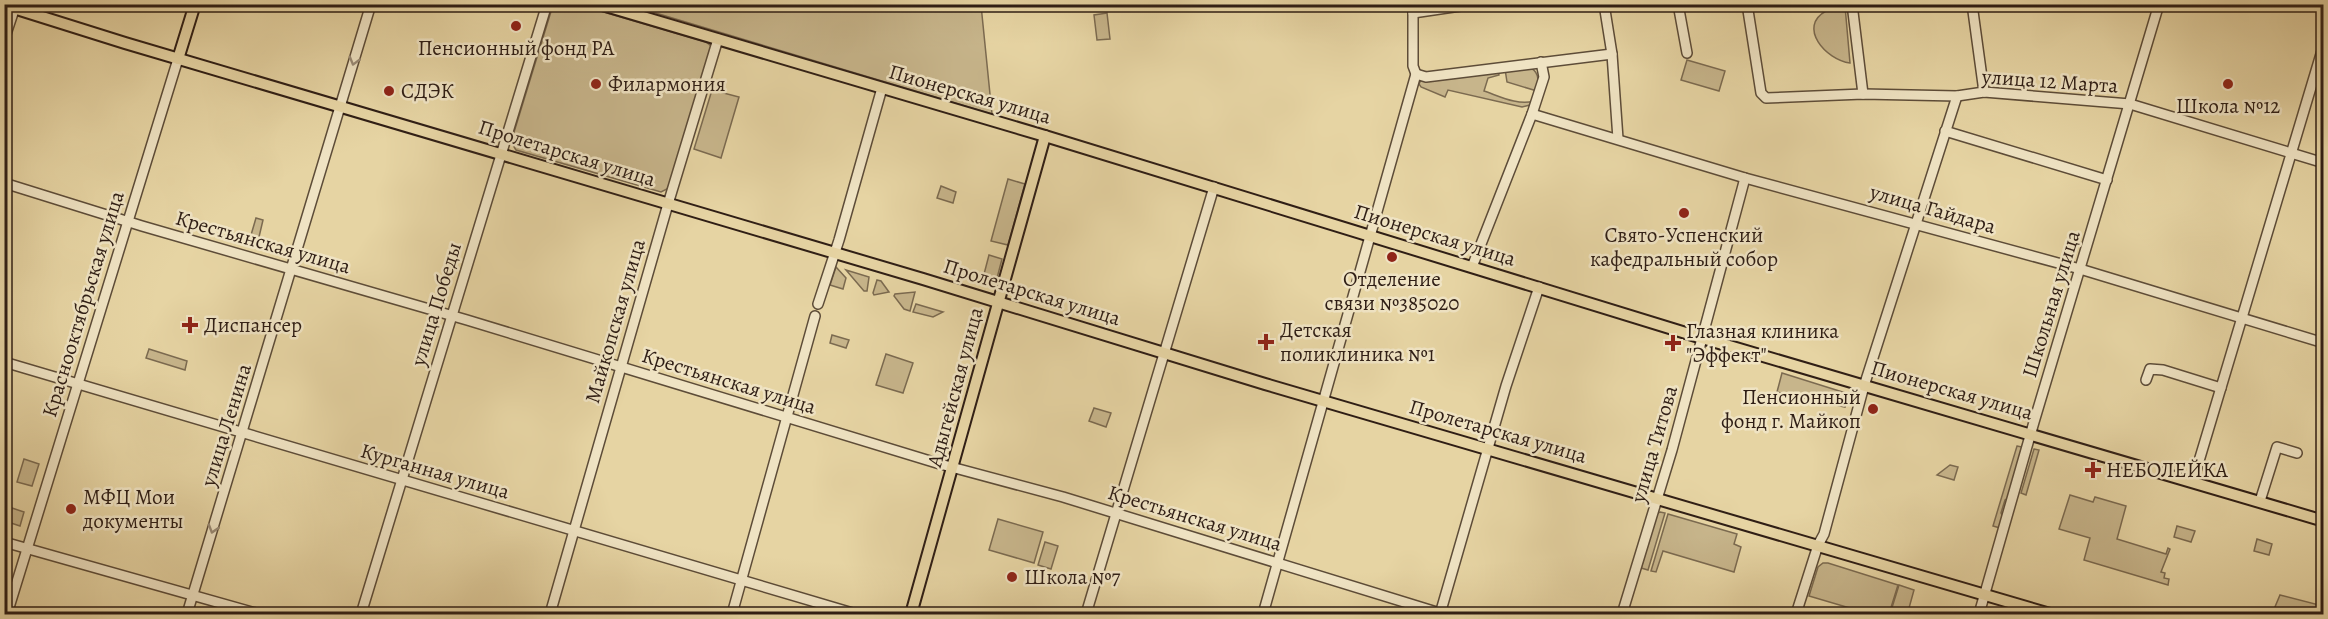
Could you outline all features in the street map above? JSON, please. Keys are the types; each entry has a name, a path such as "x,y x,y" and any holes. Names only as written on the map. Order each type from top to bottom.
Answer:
{"main road":[{"name":"Краснооктябрьская улица","path":"178,59 195,4"},
{"name":"Пионерская улица","path":"599,4 1214,187 1702,338 2324,521"},
{"name":"Пролетарская улица","path":"12,6 178,59 2050,615"},
{"name":"Адыгейская улица","path":"911,615 1045,136"}],"street":[{"name":"улица Ленина","path":"187,615 371,4"},
{"name":"улица Победы","path":"361,615 547,4"},
{"path":"1263,615 1416,74 1413,66 1413,9 1474,4"},
{"path":"1604,4 1612,54 1618,139"},
{"path":"1678,4 1687,53"},
{"name":"улица 12 Марта","path":"1748,4 1761,93 1766,98 1863,94 1957,96 1984,92 2130,104 2324,163"},
{"path":"1852,4 1863,94"},
{"path":"1972,4 1984,92"},
{"name":"Школьная улица","path":"1979,615 2030,433 2108,180 2159,4"},
{"path":"4,40 12,6"},
{"name":"Майкопская улица","path":"550,615 668,204 718,39"},
{"path":"2193,481 2324,44"},
{"path":"1416,74 1426,77 1612,54"},
{"name":"Краснооктябрьская улица","path":"7,615 178,59"},
{"path":"1472,267 1532,114 1544,77 1542,62"},
{"path":"818,304 835,254 882,88"},
{"path":"1796,615 1818,545 1824,534 1864,386 1957,96"},
{"name":"улица Гайдара","path":"1532,114 1745,178 1915,222 2080,269 2324,343"},
{"path":"1945,131 2108,180"},
{"name":"улица Титова","path":"1622,615 1658,498 1745,178"},
{"name":"Крестьянская улица","path":"4,183 129,222 451,315 952,468 1064,497 1441,614"},
{"path":"1086,615 1214,187"},
{"path":"1441,614 1488,448 1539,287"},
{"path":"732,615 814,316"},
{"name":"Курганная улица","path":"4,362 856,615"},
{"path":"2146,380 2150,369 2163,370 2221,388"},
{"path":"2260,501 2277,447 2297,453"},
{"path":"4,542 259,615"}],"shaded area":[{"path":"553,5 580,5 706,42 711,46 669,188 661,192 516,150 511,142"},
{"path":"629,5 981,5 992,114"},
{"path":"1845,6 1850,63 1841,61 1824,49 1818,42 1814,25 1826,11"},
{"path":"1107,13 1110,39 1097,40 1094,15"},
{"path":"1687,60 1725,71 1719,91 1681,80"},
{"path":"1527,66 1534,70 1537,76 1537,91 1507,82 1505,69"},
{"path":"1498,70 1499,75 1488,78 1484,91 1515,101 1534,101 1522,107 1448,90 1445,97 1419,84 1421,80"},
{"path":"712,90 739,97 721,158 694,149"},
{"path":"1008,179 1025,184 1008,245 991,241"},
{"path":"941,186 956,192 953,203 937,198"},
{"path":"256,218 263,220 259,237 251,235"},
{"path":"989,255 1002,259 996,282 983,278"},
{"path":"836,267 846,278 843,289 830,285"},
{"path":"846,270 869,277 867,291 864,291"},
{"path":"877,280 881,281 889,292 874,295"},
{"path":"915,292 910,311 904,309 894,296 895,294"},
{"path":"916,304 943,312 933,317 913,312"},
{"path":"832,335 849,340 846,348 830,343"},
{"path":"149,349 187,361 185,370 146,358"},
{"path":"886,354 913,363 903,393 876,385"},
{"path":"1782,373 1849,394 1845,407 1777,392"},
{"path":"1094,408 1111,413 1106,427 1089,421"},
{"path":"2017,446 2022,447 2008,498 2005,500 2001,513 2003,517 2000,528 1993,526"},
{"path":"2034,449 2039,450 2026,495 2021,493"},
{"path":"24,459 39,464 32,486 17,482"},
{"path":"1950,465 1958,467 1954,480 1937,475"},
{"path":"2070,495 2093,502 2095,497 2126,506 2117,539 2166,554 2168,548 2170,549 2161,572 2165,573 2164,578 2169,579 2168,585 2084,560 2090,538 2059,529"},
{"path":"12,508 24,512 20,526 8,522"},
{"path":"1665,513 1648,570 1641,568 1657,514"},
{"path":"1668,514 1737,534 1734,544 1741,547 1734,572 1663,551 1656,572 1651,571"},
{"path":"998,519 1043,532 1034,563 989,550"},
{"path":"2177,526 2195,531 2191,542 2174,537"},
{"path":"2257,539 2272,544 2269,555 2254,551"},
{"path":"1045,542 1058,546 1051,569 1038,565"},
{"path":"1823,563 1898,585 1889,614 1870,614 1809,596 1818,567"},
{"path":"1899,585 1914,590 1909,608 1924,614 1890,614"},
{"path":"2280,595 2323,606 2322,614 2272,614"}],"place":[{"name":"Пенсионный фонд РА","path":"516,26"},
{"name":"Филармония","path":"596,84"},
{"name":"Школа №12","path":"2228,84"},
{"name":"СДЭК","path":"389,91"},
{"name":"Свято-Успенский кафедральный собор","path":"1684,213"},
{"name":"Отделение связи №385020","path":"1392,257"},
{"name":"Диспансер","path":"190,325"},
{"name":"Детская поликлиника №1","path":"1266,342"},
{"name":"Глазная клиника \"Эффект\"","path":"1673,343"},
{"name":"Пенсионный фонд г. Майкоп","path":"1873,409"},
{"name":"НЕБОЛЕЙКА","path":"2093,470"},
{"name":"МФЦ Мои документы","path":"71,509"},
{"name":"Школа №7","path":"1012,577"}]}
